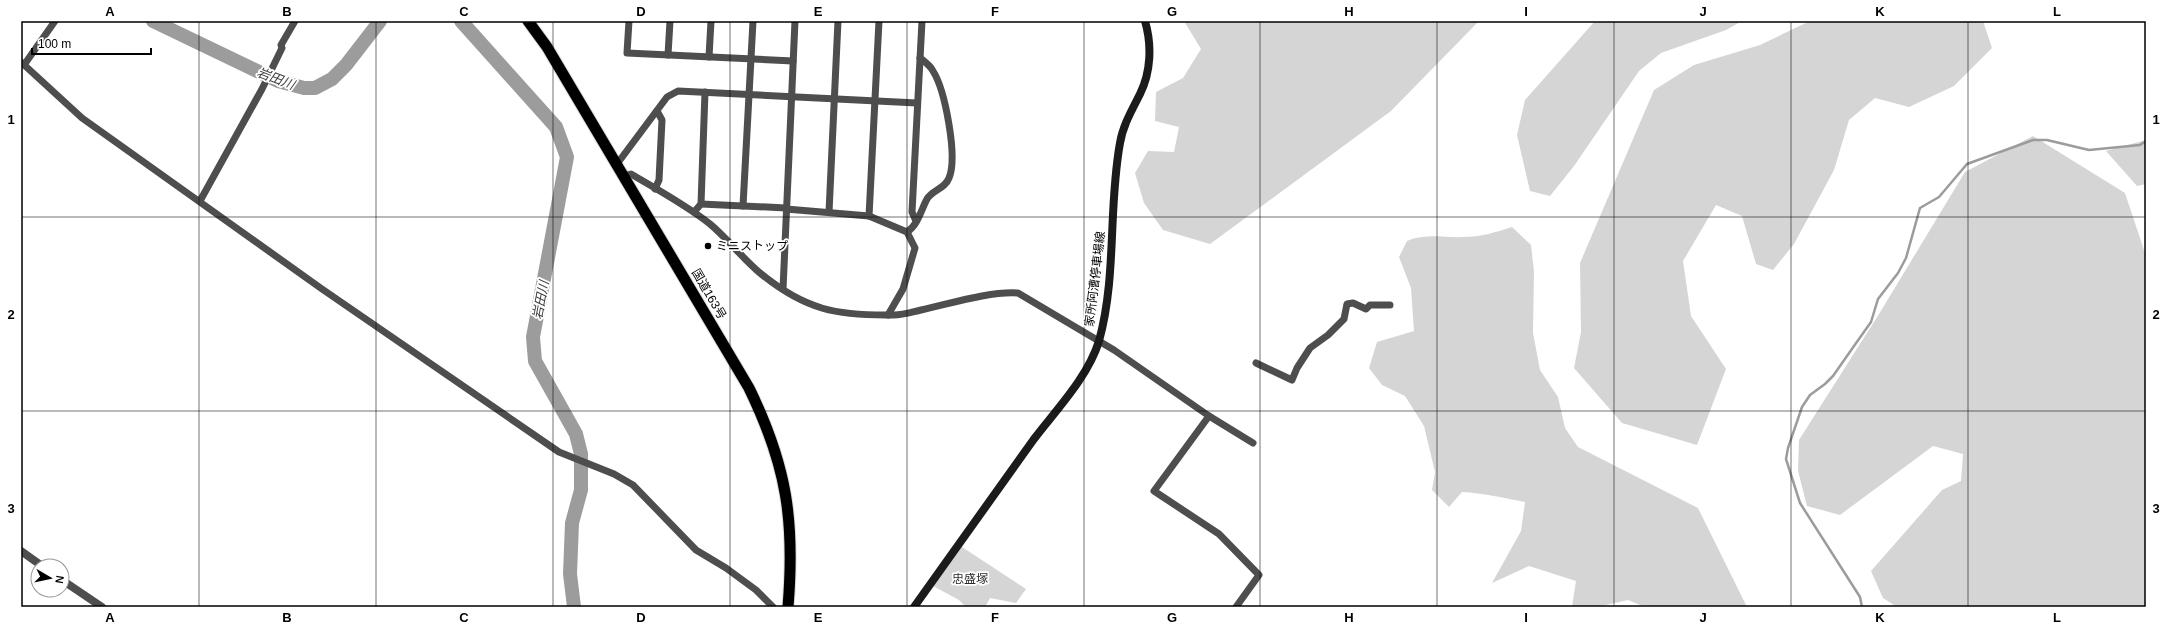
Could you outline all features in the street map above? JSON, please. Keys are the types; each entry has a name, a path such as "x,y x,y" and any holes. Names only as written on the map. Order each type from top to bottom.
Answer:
{"highway":[{"name":"国道163号","path":"528,21 547,47 749,388 769,433 780,463 789,514 792,562 788,607"}],"main road":[{"name":"家所阿漕停車場線","path":"914,607 1074,388 1098,342 1105,313 1111,261 1120,144 1129,115 1144,83 1149,62 1148,32 1145,21"}],"street":[{"path":"55,21 22,64 82,118 200,201 322,290 552,448 614,474 633,485 696,550 726,568 750,585 773,607"},
{"path":"200,201 264,86 282,48 280,45 295,21"},
{"path":"629,21 627,53 793,61"},
{"path":"668,55 670,21"},
{"path":"709,57 711,21"},
{"path":"743,206 753,21"},
{"path":"782,289 795,21"},
{"path":"828,212 838,21"},
{"path":"869,216 880,21"},
{"path":"916,221 912,212 922,21"},
{"path":"907,232 912,229 928,197 942,189 949,180 952,155 947,118 937,79 930,66 920,58"},
{"path":"617,164 657,110 672,93 678,91 917,103"},
{"path":"694,212 701,204 705,92"},
{"path":"655,189 659,180 662,120 657,110"},
{"path":"624,176 631,174 694,212 760,272 798,299 818,308 836,312 896,316 1003,294 1018,293 1098,342 1114,350 1209,416 1253,443"},
{"path":"701,204 786,208 869,216 907,232 915,248 903,289 888,315"},
{"path":"1256,363 1292,380 1296,368 1310,348 1328,335 1344,319 1348,304 1353,303 1366,309 1370,305 1390,305"},
{"path":"1209,416 1154,491 1219,534 1259,575 1236,607"},
{"path":"21,552 30,558"},
{"path":"70,585 102,607"}],"green space":[{"path":"1184,21 1479,21 1391,111 1210,244 1163,230 1144,203 1135,173 1148,151 1174,152 1179,127 1155,121 1156,92 1183,78 1201,49"},
{"path":"1595,21 1742,21 1726,30 1661,53 1639,71 1574,166 1550,196 1530,191 1517,135 1525,100"},
{"path":"1810,21 1983,21 1992,48 1954,86 1909,107 1875,98 1849,120 1834,170 1794,244 1773,270 1756,264 1742,216 1716,205 1683,261 1691,316 1726,369 1697,445 1622,423 1574,368 1581,332 1580,263 1654,90 1694,65 1760,45"},
{"path":"2033,136 2125,193 2146,256 2146,607 1897,607 1883,598 1871,571 1942,490 1961,481 1963,454 1933,446 1840,515 1807,506 1798,471 1799,440 1879,314 1965,172"},
{"path":"2146,140 2146,184 2137,186 2106,151"},
{"path":"1512,227 1531,245 1534,272 1533,333 1540,370 1558,397 1565,428 1578,447 1698,508 1747,607 1645,607 1628,600 1597,607 1572,607 1576,581 1529,566 1492,583 1521,531 1525,502 1462,492 1449,507 1432,490 1435,472 1424,426 1405,396 1382,385 1369,368 1377,342 1414,331 1411,288 1399,257 1407,241 1421,237 1470,237"},
{"name":"忠盛塚","path":"962,547 1026,589 1016,603 990,598 985,607 966,607 959,600 933,586"}],"waterway":[{"name":"岩田川","path":"153,21 278,81 304,88 315,88 332,79 346,65 380,21"},
{"name":"岩田川","path":"461,21 556,127 567,157 533,337 535,361 576,434 581,454 581,490 572,523 570,574 574,607"},
{"path":"1862,607 1860,597 1800,503 1786,459 1788,448 1802,407 1810,395 1833,376 1871,322 1878,299 1898,273 1906,258 1920,208 1939,197 1967,164 2033,140 2047,140 2089,150 2140,145 2146,141"}],"place":[{"name":"ミニストップ","path":"708,246"}]}
